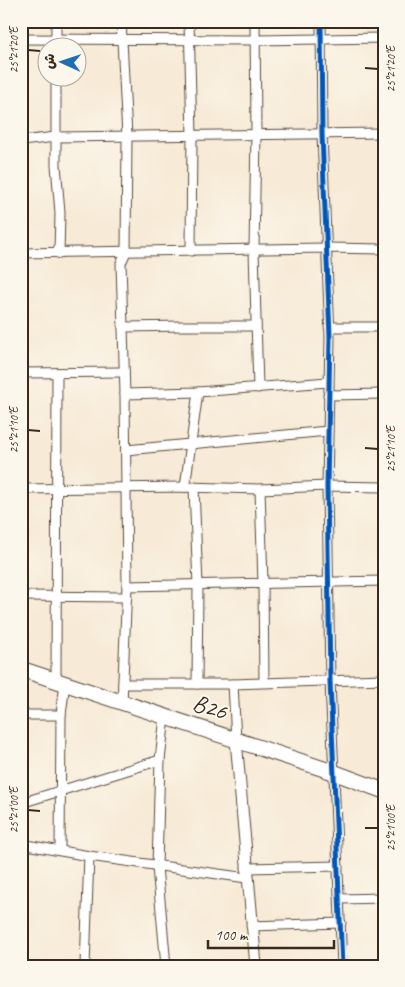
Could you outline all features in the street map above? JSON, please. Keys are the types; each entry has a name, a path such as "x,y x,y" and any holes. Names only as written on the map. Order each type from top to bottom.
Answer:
{"highway":[{"name":"B26","path":"21,669 333,772 384,791"}],"street":[{"path":"56,21 56,38"},
{"path":"121,21 127,136 126,252 120,263 125,394 127,586 122,702"},
{"path":"189,21 192,136 191,251"},
{"path":"255,21 254,250 258,388"},
{"path":"321,21 322,134 329,327 327,486 330,582 330,681 342,966"},
{"path":"88,41 122,39 321,40 384,38"},
{"path":"21,39 38,41"},
{"path":"56,88 56,166 60,213 59,254"},
{"path":"21,141 56,137 384,133"},
{"path":"21,253 59,254 326,248 384,250"},
{"path":"123,328 256,326"},
{"path":"329,327 384,327"},
{"path":"21,373 124,372"},
{"path":"57,373 57,597 61,715 60,850"},
{"path":"125,394 198,392 328,382"},
{"path":"197,684 198,586 189,487 191,444 198,392"},
{"path":"328,395 384,394"},
{"path":"126,450 328,431"},
{"path":"21,489 384,487"},
{"path":"260,488 264,682"},
{"path":"127,586 384,581"},
{"path":"21,596 127,597"},
{"path":"123,684 233,684 384,680"},
{"path":"233,684 251,926 256,966"},
{"path":"21,715 61,715"},
{"path":"165,717 160,760 157,867 166,966"},
{"path":"21,803 160,760"},
{"path":"21,844 157,867 247,873 338,866"},
{"path":"85,966 89,856"},
{"path":"340,899 384,898"},
{"path":"251,926 341,923"}],"cycle path":[{"path":"321,21 322,134 330,337 327,486 330,681 342,966"}]}
